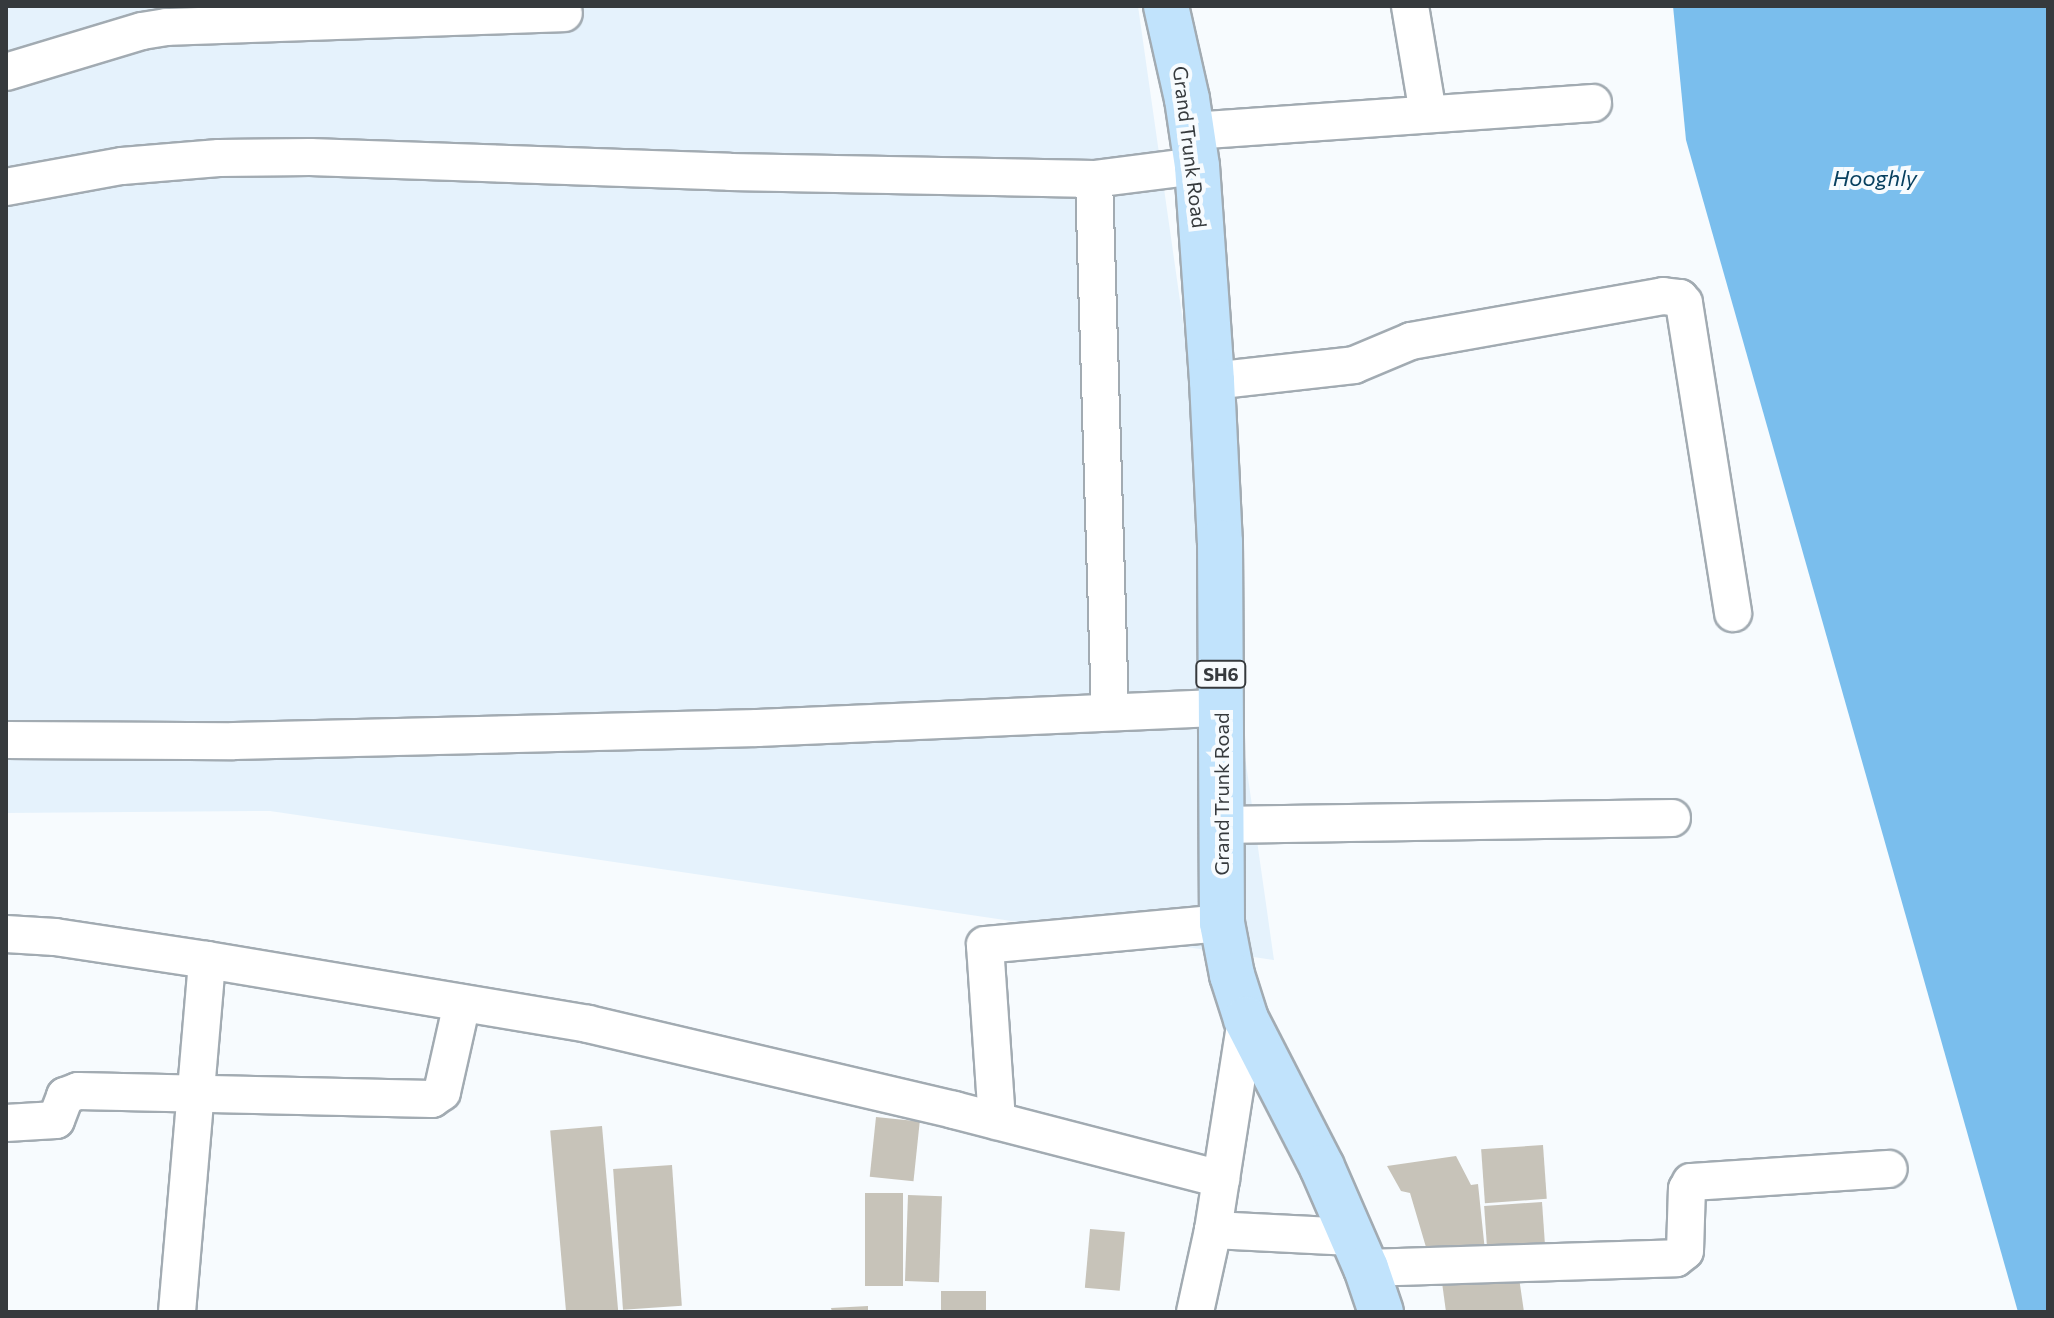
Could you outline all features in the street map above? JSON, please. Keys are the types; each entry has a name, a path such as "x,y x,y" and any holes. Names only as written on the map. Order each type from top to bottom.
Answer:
{"main road":[{"name":"Grand Trunk Road","path":"1166,6 1194,149 1212,381 1220,542 1222,923 1232,975 1246,1019 1322,1167 1381,1312"}],"street":[{"path":"1410,6 1428,114"},
{"path":"6,72 142,31 167,27 564,13"},
{"path":"6,187 122,166 310,157 730,172 1094,179 1194,149 1428,114 1593,103"},
{"path":"1094,179 1110,712"},
{"path":"1212,381 1354,365 1411,341 1663,296 1680,298 1684,303 1733,613"},
{"path":"6,740 234,741 758,728 1221,708"},
{"path":"1221,825 1672,818"},
{"path":"997,1121 985,945 1222,923"},
{"path":"6,934 55,937 207,960 588,1024 997,1121 1221,1179"},
{"path":"177,1312 207,960"},
{"path":"6,1123 56,1120 65,1096 71,1092 198,1092 432,1099 442,1092 462,1003"},
{"path":"1195,1312 1213,1230 1246,1019"},
{"path":"1213,1230 1359,1252 1676,1258 1685,1251 1687,1189 1691,1182 1889,1169"}],"shaded area":[{"path":"6,6 1138,6 1274,960 270,811 6,813"}],"water":[{"name":"Hooghly","path":"1673,6 2048,6 2048,1312 2018,1312 1686,140"}],"building":[{"path":"876,1117 920,1122 913,1181 870,1177"},
{"path":"602,1126 618,1312 566,1312 550,1131"},
{"path":"1543,1145 1547,1199 1485,1203 1481,1149"},
{"path":"1456,1156 1471,1185 1478,1184 1485,1251 1428,1254 1410,1193 1401,1191 1387,1166"},
{"path":"672,1165 682,1306 623,1310 613,1169"},
{"path":"865,1193 903,1193 903,1286 865,1286"},
{"path":"908,1195 942,1196 939,1282 905,1281"},
{"path":"1542,1202 1545,1250 1487,1254 1484,1206"},
{"path":"1090,1229 1125,1232 1120,1291 1085,1288"},
{"path":"1517,1264 1524,1312 1446,1312 1441,1275"},
{"path":"941,1291 986,1291 986,1312 941,1312"},
{"path":"868,1306 868,1312 832,1312 831,1308"}]}
